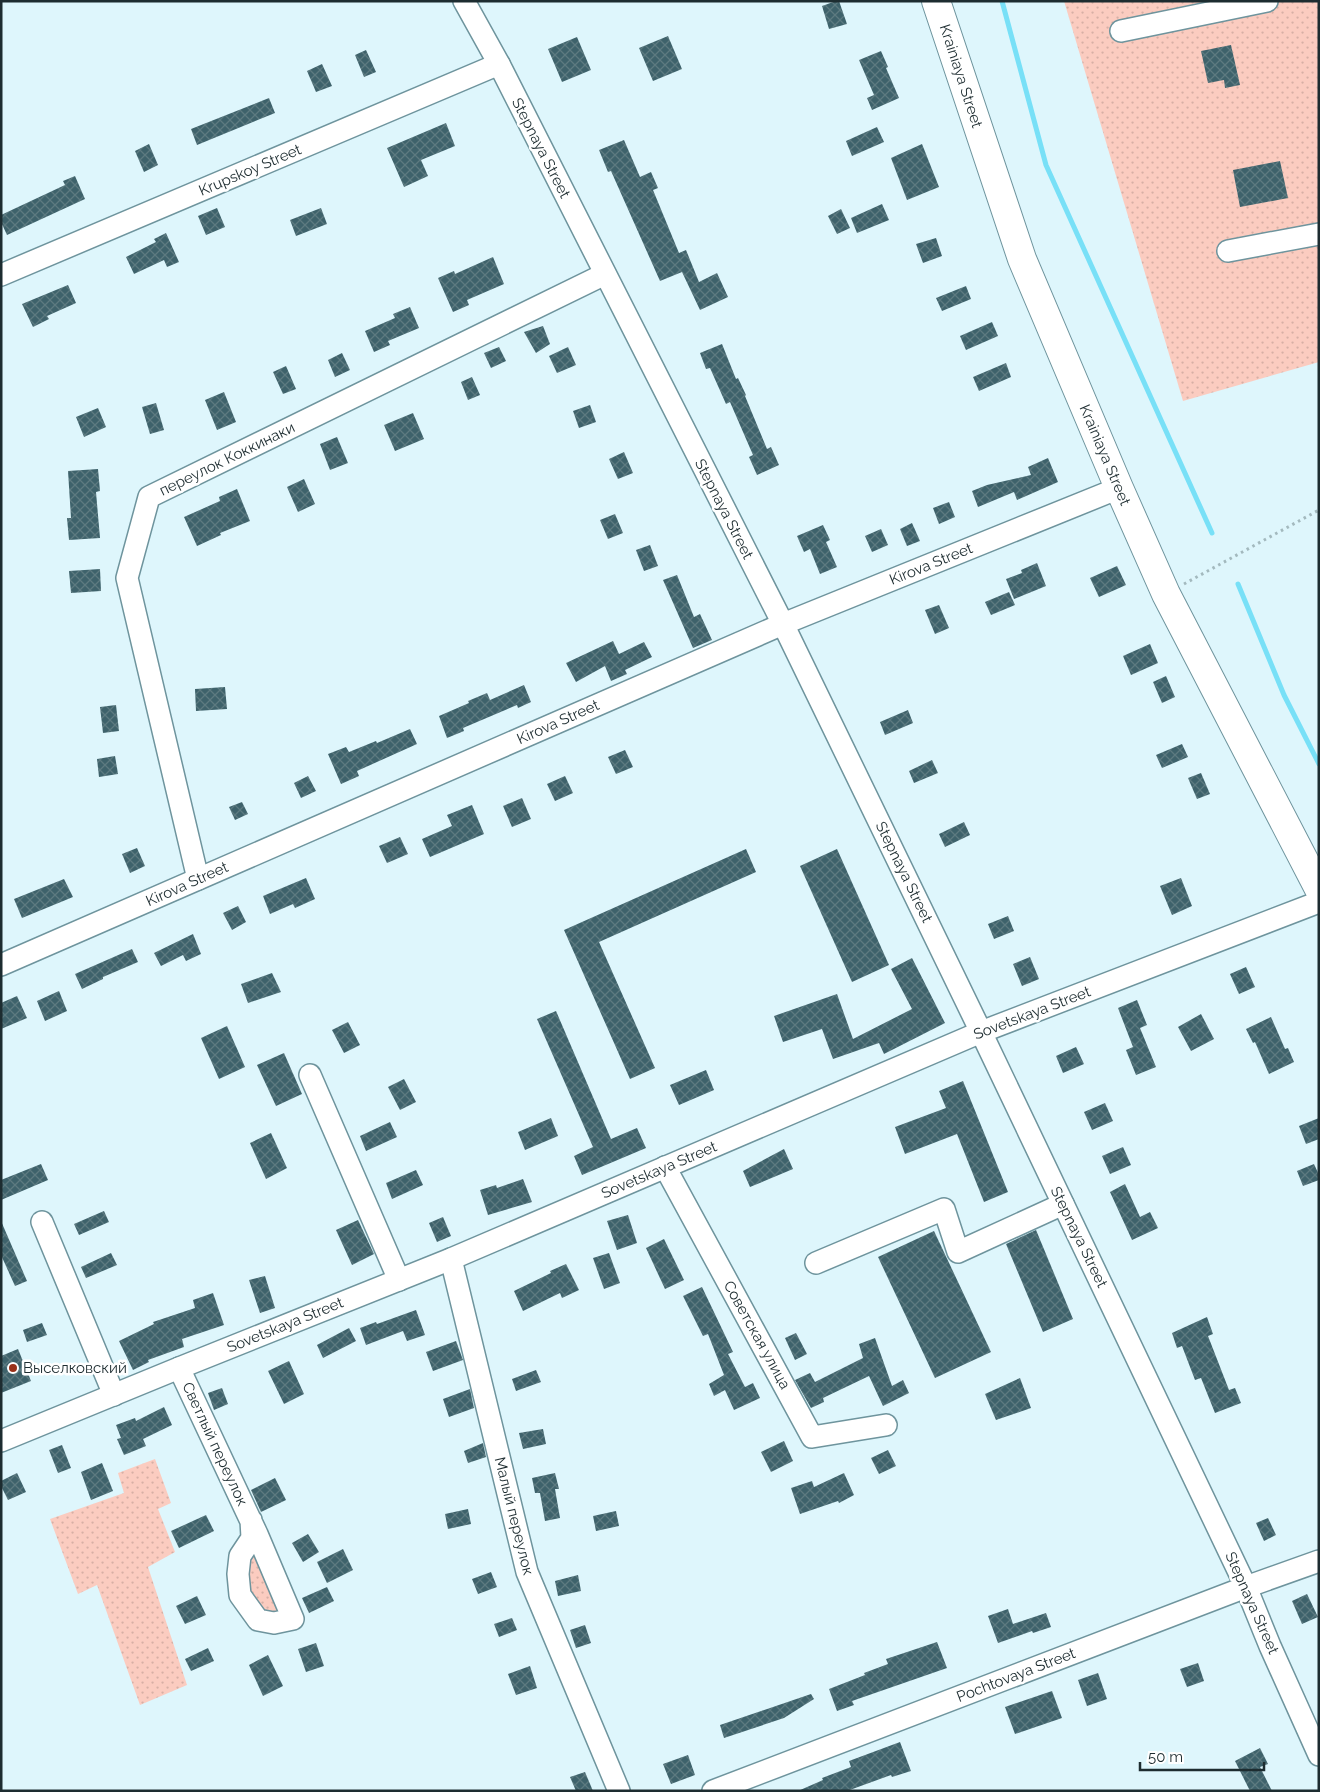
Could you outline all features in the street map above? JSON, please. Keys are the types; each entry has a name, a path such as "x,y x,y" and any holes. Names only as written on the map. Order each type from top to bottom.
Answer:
{"main road":[{"name":"Krainiaya Street","path":"936,1 1022,259 1119,488 1166,594 1319,889"}],"street":[{"name":"Stepnaya Street","path":"464,1 499,64 783,624 981,1032 1246,1587 1270,1646 1319,1755"},
{"path":"1121,31 1267,1"},
{"name":"Krupskoy Street","path":"1,275 499,64"},
{"path":"1228,251 1319,234"},
{"name":"переулок Коккинаки","path":"198,879 127,578 149,497 605,274"},
{"name":"Kirova Street","path":"1,965 783,624 1119,488"},
{"name":"Sovetskaya Street","path":"1,1441 452,1259 981,1032 1319,902"},
{"path":"310,1075 399,1280"},
{"name":"Советская улица","path":"665,1167 812,1437 886,1425"},
{"path":"816,1263 944,1209 958,1252 1063,1204"},
{"path":"42,1222 114,1395"},
{"name":"Малый переулок","path":"452,1259 527,1572 619,1791"},
{"name":"Светлый переулок","path":"179,1368 251,1520"},
{"name":"Pochtovaya Street","path":"714,1791 1246,1587 1319,1562"}],"path":[{"path":"1166,594 1319,510"}],"shaded area":[{"path":"1064,1 1319,1 1319,362 1183,401"},
{"path":"155,1459 171,1503 158,1509 175,1552 148,1567 187,1685 140,1705 97,1585 78,1594 50,1519 124,1493 118,1473"},
{"path":"251,1548 287,1611 263,1617 252,1607 242,1561"}],"building":[{"path":"839,1 847,24 829,29 822,6"},
{"path":"668,36 682,69 653,81 639,48"},
{"path":"577,37 591,70 562,82 548,49"},
{"path":"1231,45 1240,85 1225,88 1224,80 1208,83 1201,51"},
{"path":"366,50 376,72 364,77 355,55"},
{"path":"881,51 899,98 872,110 867,98 874,95 859,60"},
{"path":"322,64 332,86 316,92 307,71"},
{"path":"269,98 275,113 197,145 191,129"},
{"path":"446,123 455,146 421,160 428,176 404,187 387,148"},
{"path":"877,127 884,142 852,156 846,141"},
{"path":"624,140 640,177 651,172 658,188 653,190 679,253 686,250 699,282 717,273 728,297 700,310 682,272 660,281 611,171 608,172 599,150"},
{"path":"149,144 158,165 144,172 135,151"},
{"path":"922,144 939,187 907,200 891,158"},
{"path":"1280,161 1288,198 1240,207 1233,170"},
{"path":"75,176 85,199 7,235 1,222 1,215 65,185 63,181"},
{"path":"882,204 889,220 857,233 851,218"},
{"path":"217,208 225,227 206,235 198,216"},
{"path":"321,208 327,224 296,236 290,220"},
{"path":"841,209 850,228 837,234 828,216"},
{"path":"166,233 179,262 167,267 164,260 134,274 126,257 156,242 154,239"},
{"path":"936,238 942,256 923,263 916,244"},
{"path":"493,257 504,284 467,300 469,305 453,312 438,278 454,271 455,274"},
{"path":"68,285 76,303 47,316 49,319 33,327 22,304"},
{"path":"966,286 971,299 942,311 936,298"},
{"path":"410,307 419,328 388,341 390,345 374,352 365,331 395,318 393,314"},
{"path":"992,322 998,336 966,350 960,336"},
{"path":"543,326 550,344 536,353 524,332"},
{"path":"722,344 736,379 738,378 746,395 767,449 771,447 779,465 757,475 749,457 753,455 730,402 726,404 710,368 706,369 700,353"},
{"path":"499,347 506,361 491,368 484,353"},
{"path":"568,347 576,365 557,373 549,356"},
{"path":"342,353 350,370 335,377 328,360"},
{"path":"1006,363 1011,377 979,391 973,377"},
{"path":"286,366 296,389 283,394 273,372"},
{"path":"472,377 480,395 468,400 461,382"},
{"path":"224,392 236,422 217,430 205,400"},
{"path":"156,403 164,430 150,434 142,407"},
{"path":"590,405 596,422 579,428 573,411"},
{"path":"98,408 106,427 84,437 76,417"},
{"path":"413,413 424,439 395,451 384,425"},
{"path":"337,437 348,463 330,470 320,444"},
{"path":"624,452 633,473 618,479 609,459"},
{"path":"1048,458 1058,482 1017,500 1014,492 978,507 972,491 987,485 1031,475 1028,467"},
{"path":"98,469 100,491 96,492 100,538 69,540 67,518 71,518 68,471"},
{"path":"304,479 315,504 298,512 287,487"},
{"path":"237,489 250,521 220,533 221,535 197,546 184,517 220,501 219,497"},
{"path":"949,502 955,517 939,524 933,508"},
{"path":"615,514 623,533 608,539 600,520"},
{"path":"912,523 920,541 907,546 900,529"},
{"path":"823,525 830,540 826,542 837,567 820,574 810,549 804,552 797,536"},
{"path":"881,529 888,545 872,552 865,536"},
{"path":"650,545 658,566 644,571 636,550"},
{"path":"1037,563 1046,586 1014,599 1006,579 1022,573 1021,570"},
{"path":"1117,566 1126,585 1099,597 1090,578"},
{"path":"100,569 101,591 71,593 69,571"},
{"path":"677,575 694,617 700,614 712,640 693,648 663,580"},
{"path":"1009,592 1015,605 991,615 985,602"},
{"path":"939,605 949,628 935,634 925,610"},
{"path":"613,641 619,654 644,642 652,657 625,670 627,674 611,681 605,666 576,682 566,663"},
{"path":"1150,644 1158,663 1131,675 1123,656"},
{"path":"1166,676 1175,697 1162,703 1153,682"},
{"path":"524,685 531,702 518,708 517,705 463,728 464,731 447,738 439,716 487,693 490,700"},
{"path":"225,687 227,709 196,711 195,689"},
{"path":"116,705 119,731 103,733 100,707"},
{"path":"908,710 913,723 885,735 880,722"},
{"path":"410,729 417,744 357,771 359,776 341,784 328,754 346,747 349,752"},
{"path":"1182,744 1188,757 1162,768 1156,755"},
{"path":"625,750 633,767 616,774 608,757"},
{"path":"115,756 118,774 99,777 97,759"},
{"path":"932,760 938,773 914,783 909,771"},
{"path":"1201,773 1210,794 1197,799 1188,778"},
{"path":"308,776 316,791 301,798 294,783"},
{"path":"565,776 573,793 555,801 547,784"},
{"path":"522,798 531,819 512,827 503,806"},
{"path":"242,802 248,814 235,820 229,807"},
{"path":"472,805 484,834 430,857 422,839 452,826 447,815"},
{"path":"964,822 970,835 945,847 939,834"},
{"path":"400,837 408,854 387,863 379,846"},
{"path":"137,848 145,866 130,873 122,854"},
{"path":"746,849 756,872 599,942 655,1068 630,1079 564,930"},
{"path":"837,849 889,965 852,982 800,866"},
{"path":"306,878 315,899 295,908 293,904 270,914 263,896"},
{"path":"1181,878 1192,906 1172,915 1160,886"},
{"path":"64,879 73,897 22,918 14,899"},
{"path":"238,906 246,922 232,930 223,913"},
{"path":"1008,916 1014,931 994,939 988,924"},
{"path":"193,934 201,954 186,961 183,955 161,966 154,953"},
{"path":"132,949 138,962 103,977 103,979 82,989 75,974"},
{"path":"1030,957 1039,979 1022,986 1013,964"},
{"path":"912,958 945,1023 884,1054 879,1043 833,1059 822,1029 783,1042 774,1016 837,994 853,1039 912,1009 891,969"},
{"path":"1246,967 1255,987 1239,994 1230,974"},
{"path":"272,973 281,992 248,1003 241,984"},
{"path":"59,991 67,1011 45,1021 37,1001"},
{"path":"17,996 27,1018 1,1029 1,1003"},
{"path":"1137,1000 1147,1025 1140,1028 1156,1067 1136,1075 1126,1050 1133,1047 1118,1008"},
{"path":"556,1011 611,1139 637,1128 646,1148 582,1175 574,1156 593,1147 537,1019"},
{"path":"1201,1014 1214,1039 1191,1051 1178,1027"},
{"path":"1271,1017 1285,1049 1288,1048 1294,1062 1269,1074 1255,1042 1253,1043 1246,1029"},
{"path":"348,1022 360,1045 344,1053 332,1030"},
{"path":"227,1026 245,1067 219,1079 201,1038"},
{"path":"1076,1047 1084,1064 1063,1073 1056,1056"},
{"path":"284,1053 302,1094 276,1106 257,1065"},
{"path":"706,1070 714,1090 679,1105 670,1085"},
{"path":"404,1079 416,1102 400,1110 388,1087"},
{"path":"963,1081 1008,1192 984,1202 957,1134 905,1154 895,1127 946,1108 939,1091"},
{"path":"1105,1103 1113,1121 1092,1130 1084,1112"},
{"path":"551,1118 558,1136 525,1150 518,1132"},
{"path":"1319,1118 1319,1139 1306,1144 1299,1126"},
{"path":"390,1122 397,1137 366,1151 360,1136"},
{"path":"271,1133 287,1168 266,1179 250,1143"},
{"path":"1123,1147 1131,1165 1110,1174 1102,1156"},
{"path":"784,1149 793,1169 750,1187 743,1171"},
{"path":"41,1164 48,1180 1,1200 1,1180"},
{"path":"1314,1164 1319,1180 1303,1186 1297,1171"},
{"path":"416,1170 423,1185 392,1199 386,1183"},
{"path":"523,1179 532,1202 488,1215 480,1190 496,1185 497,1188"},
{"path":"1125,1184 1140,1217 1150,1212 1158,1228 1132,1240 1110,1192"},
{"path":"104,1211 109,1222 79,1235 74,1224"},
{"path":"628,1215 637,1243 617,1250 607,1221"},
{"path":"443,1217 451,1236 437,1242 429,1223"},
{"path":"358,1220 374,1254 352,1265 336,1230"},
{"path":"1,1221 27,1281 15,1286 1,1255"},
{"path":"1036,1230 1073,1319 1043,1332 1006,1244"},
{"path":"934,1231 991,1352 935,1378 878,1257"},
{"path":"664,1239 684,1280 665,1289 646,1248"},
{"path":"111,1253 117,1265 86,1278 81,1267"},
{"path":"609,1253 620,1283 604,1289 593,1258"},
{"path":"566,1264 579,1290 562,1298 560,1293 523,1311 514,1291"},
{"path":"265,1276 275,1308 260,1313 249,1280"},
{"path":"702,1287 733,1352 728,1354 745,1387 753,1383 760,1398 734,1410 725,1390 714,1396 709,1384 724,1375 708,1334 703,1336 683,1296"},
{"path":"213,1293 224,1325 182,1339 184,1347 148,1360 149,1362 133,1370 119,1341 154,1324 153,1322 195,1308 193,1300"},
{"path":"416,1310 425,1335 407,1341 403,1331 366,1345 360,1328"},
{"path":"1207,1317 1213,1334 1208,1336 1229,1390 1235,1388 1241,1403 1215,1413 1201,1378 1195,1380 1182,1346 1177,1348 1172,1333"},
{"path":"42,1323 47,1335 27,1342 23,1330"},
{"path":"349,1328 356,1341 323,1358 317,1345"},
{"path":"796,1333 807,1354 795,1360 785,1338"},
{"path":"875,1338 892,1386 903,1380 909,1393 883,1406 869,1376 823,1398 824,1402 811,1408 795,1380 810,1373 815,1382 863,1358 859,1344"},
{"path":"456,1341 463,1360 433,1371 426,1352"},
{"name":"Выселковский","path":"18,1349 31,1381 1,1393 1,1356"},
{"path":"289,1361 304,1394 284,1404 268,1371"},
{"path":"536,1370 541,1382 516,1391 512,1379"},
{"path":"1020,1378 1031,1408 996,1420 985,1394"},
{"path":"222,1388 228,1404 214,1410 208,1393"},
{"path":"470,1389 474,1408 449,1417 443,1399"},
{"path":"164,1407 172,1425 143,1439 146,1446 124,1455 117,1439 121,1438 116,1425 135,1418 136,1421"},
{"path":"543,1429 546,1444 523,1449 519,1433"},
{"path":"784,1441 793,1461 771,1472 761,1452"},
{"path":"483,1443 486,1457 468,1463 464,1451"},
{"path":"62,1445 71,1468 58,1473 49,1450"},
{"path":"888,1450 896,1466 879,1474 871,1458"},
{"path":"102,1463 113,1491 91,1500 81,1472"},
{"path":"17,1473 26,1492 8,1500 1,1486 1,1481"},
{"path":"555,1473 559,1489 555,1489 560,1518 545,1521 540,1493 535,1493 532,1478"},
{"path":"844,1473 854,1495 839,1503 838,1501 800,1514 791,1488 812,1481 814,1487"},
{"path":"275,1478 286,1500 261,1512 251,1490"},
{"path":"468,1509 471,1524 448,1529 445,1514"},
{"path":"616,1511 619,1526 596,1531 593,1516"},
{"path":"206,1515 214,1531 179,1548 171,1531"},
{"path":"1268,1518 1276,1535 1264,1541 1256,1523"},
{"path":"308,1534 319,1552 303,1562 292,1543"},
{"path":"343,1549 353,1570 327,1583 317,1562"},
{"path":"491,1572 497,1587 478,1594 472,1579"},
{"path":"578,1575 581,1591 558,1596 555,1581"},
{"path":"327,1587 334,1601 309,1613 302,1598"},
{"path":"1307,1594 1318,1617 1302,1624 1292,1601"},
{"path":"197,1596 206,1615 185,1624 176,1606"},
{"path":"1008,1609 1013,1624 1046,1613 1051,1627 1033,1633 1032,1631 998,1643 988,1616"},
{"path":"512,1618 517,1630 499,1637 494,1624"},
{"path":"585,1625 591,1643 576,1648 570,1630"},
{"path":"937,1642 947,1668 852,1701 854,1705 837,1711 829,1689 888,1664 886,1659"},
{"path":"316,1643 324,1666 306,1672 298,1649"},
{"path":"208,1648 214,1661 191,1671 185,1659"},
{"path":"268,1655 283,1686 263,1696 249,1665"},
{"path":"1198,1663 1204,1681 1187,1687 1180,1669"},
{"path":"530,1666 537,1688 516,1695 508,1674"},
{"path":"1098,1673 1107,1699 1087,1706 1078,1680"},
{"path":"1052,1691 1062,1718 1015,1734 1005,1707"},
{"path":"811,1694 814,1699 784,1718 724,1738 720,1725"},
{"path":"900,1742 911,1771 892,1777 891,1775 847,1791 798,1791 823,1780 822,1778 851,1767 849,1761"},
{"path":"1260,1748 1268,1764 1260,1767 1272,1791 1250,1791 1235,1761"},
{"path":"688,1755 695,1775 671,1784 663,1764"},
{"path":"585,1772 593,1791 576,1791 570,1777"}],"waterway":[{"path":"1002,1 1046,165 1212,533"},
{"path":"1238,584 1284,695 1319,764"}],"place":[{"name":"Выселковский","path":"13,1368"}]}
